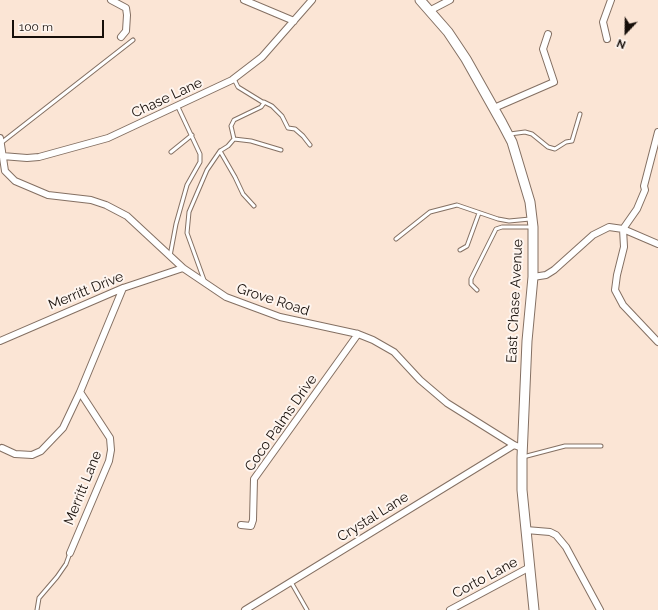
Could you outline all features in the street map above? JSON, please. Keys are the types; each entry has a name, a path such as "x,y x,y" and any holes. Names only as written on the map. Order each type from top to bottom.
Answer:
{"main road":[{"name":"East Chase Avenue","path":"420,0 448,32 466,59 508,134 522,173 532,223 533,278 519,450 534,610"}],"street":[{"path":"111,0 126,8 126,31 120,37"},
{"path":"244,0 294,21"},
{"name":"Chase Lane","path":"2,156 27,158 39,157 108,138 178,107 234,79 262,57 312,0"},
{"path":"429,11 450,0"},
{"path":"607,39 603,22 611,0"},
{"path":"494,108 554,82 543,49 548,34"},
{"path":"658,132 644,186 645,190 637,209 623,229 624,247 615,290 624,305 658,342"},
{"name":"Grove Road","path":"0,140 6,174 15,181 48,195 91,200 106,205 127,216 182,268 226,297 260,311 310,325 358,334 373,340 394,352 437,396 519,450"},
{"path":"533,278 546,275 554,270 593,234 609,227 623,229 658,244"},
{"name":"Merritt Drive","path":"0,341 123,288 182,268"},
{"path":"2,448 24,456 32,455 41,451 63,428 80,392 123,288"},
{"name":"Coco Palms Drive","path":"241,525 251,526 253,520 254,479 358,334"},
{"name":"Merritt Lane","path":"70,553 109,460 111,450 110,438 80,392"},
{"name":"Crystal Lane","path":"245,610 519,450"},
{"path":"526,530 550,532 556,535 566,547 600,610"},
{"name":"Corto Lane","path":"450,610 530,567"}],"lane":[{"path":"0,140 134,40"},
{"path":"234,79 238,87 272,106 282,116 288,128 295,129 310,145"},
{"path":"234,139 231,126 234,120 261,107 264,102"},
{"path":"170,258 176,224 187,185 200,162 200,154 178,107"},
{"path":"508,134 525,132 532,134 548,147 556,149 566,142 572,141 580,114"},
{"path":"171,152 192,136"},
{"path":"234,139 251,141 281,150"},
{"path":"205,284 187,233 190,212 194,198 207,170 220,151 228,146 234,139"},
{"path":"220,151 243,194 254,206"},
{"path":"396,239 430,212 456,205 509,221 532,223"},
{"path":"460,250 467,246 479,213"},
{"path":"477,290 471,284 471,279 496,229 532,223"},
{"path":"519,450 565,446 601,446"},
{"path":"37,610 39,598 66,564 70,553"},
{"path":"291,582 307,610"}]}
